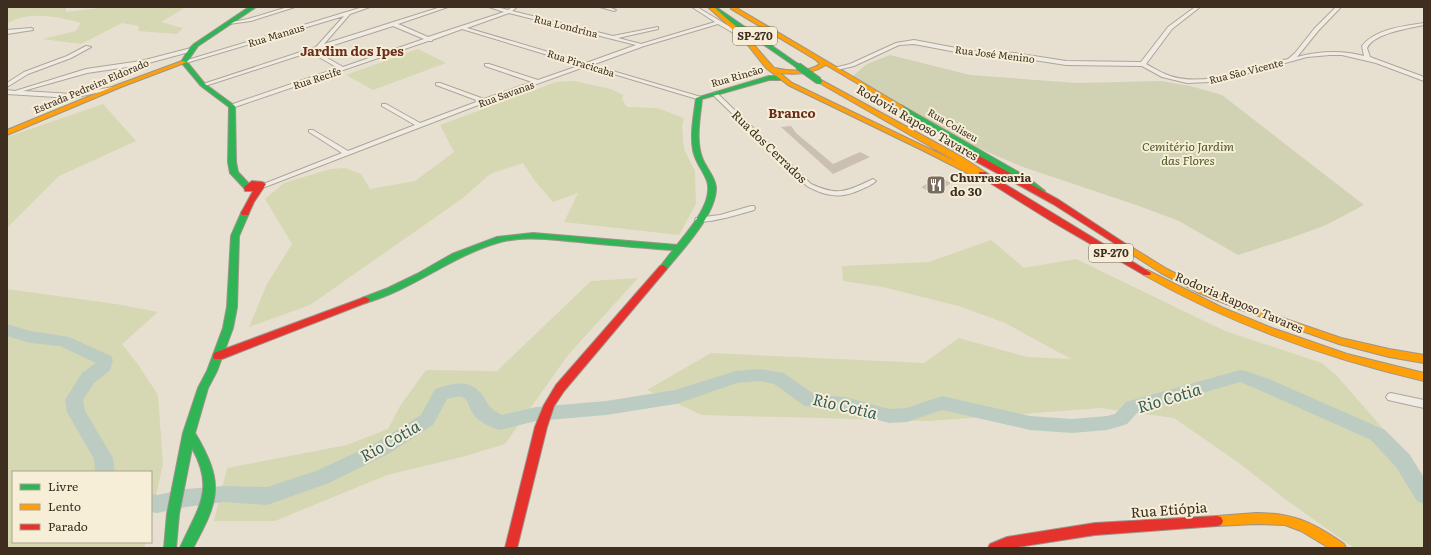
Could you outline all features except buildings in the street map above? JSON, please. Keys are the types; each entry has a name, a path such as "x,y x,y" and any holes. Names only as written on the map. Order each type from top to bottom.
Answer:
{"main road":[{"path":"170,548 173,514 188,433 203,388 218,356 228,328 232,307 235,236 256,186 234,173 232,162 234,113 232,106 203,85 184,62 191,50 196,45 253,7"},
{"path":"711,7 745,38 774,74 795,87 927,148 1007,190"},
{"name":"Rodovia Raposo Tavares","path":"711,7 730,18 798,70 953,156 1007,190 1177,291 1269,330 1346,358 1424,377"},
{"path":"731,8 820,59 824,63 821,67 799,72 782,72 774,74"},
{"name":"Rodovia Raposo Tavares","path":"731,8 809,64 830,71 970,154 1056,202 1164,271 1202,291 1339,341 1389,353 1424,359"},
{"path":"820,59 830,71 848,70"},
{"name":"Estrada Pedreira Eldorado","path":"7,133 119,86 184,62"},
{"path":"795,87 793,81 798,70"},
{"name":"Rua Rincão","path":"699,98 774,74 798,70 830,71"},
{"name":"Rua Coliseu","path":"830,71 848,70 950,136 1024,179 1056,202"},
{"path":"511,548 541,427 549,405 560,388 656,276 699,220 711,199 711,182 699,159 695,137 699,98"},
{"path":"950,136 970,154"},
{"path":"218,356 391,290 420,276 455,256 497,240 533,236 678,248"},
{"path":"1346,358 1424,382"},
{"path":"186,548 197,529 210,485 206,468 188,433"},
{"name":"Rua Etiópia","path":"994,548 1007,543 1095,529 1267,518 1295,522 1327,539 1340,548"}],"street":[{"path":"230,23 249,20 293,7"},
{"name":"Rua Manaus","path":"184,62 368,7"},
{"path":"203,85 446,7"},
{"name":"Rua Londrina","path":"490,7 642,45"},
{"name":"Rua Recife","path":"232,106 430,40 508,12 515,7"},
{"path":"602,7 614,10"},
{"path":"694,7 745,38"},
{"path":"1143,64 1170,28 1198,7"},
{"path":"1289,60 1339,7"},
{"path":"318,47 348,13"},
{"name":"Rua Savanas","path":"256,186 348,154 484,101 642,45 719,22"},
{"path":"393,24 430,40"},
{"path":"1368,58 1365,48 1366,44 1379,36 1400,29 1424,24"},
{"path":"706,26 731,29"},
{"name":"Rua Piracicaba","path":"462,28 699,98"},
{"path":"612,38 656,28"},
{"path":"7,32 31,29"},
{"name":"Rua José Menino","path":"848,70 898,44 914,42 972,53 1015,56 1066,63 1143,64"},
{"path":"7,84 26,73 70,57 88,47"},
{"path":"8,92 18,91 86,71 141,63 191,50"},
{"path":"310,50 343,69"},
{"name":"Rua São Vicente","path":"1143,64 1149,69 1165,77 1179,81 1197,82 1211,81 1289,60 1336,53 1368,58 1424,79"},
{"path":"487,65 538,82"},
{"path":"438,84 484,101"},
{"path":"18,91 72,96 119,86"},
{"name":"Rua dos Cerrados","path":"715,94 809,185 819,191 833,195 843,194 852,192 873,181"},
{"path":"384,105 420,126"},
{"path":"311,131 348,154"},
{"path":"699,220 721,217 751,208"},
{"path":"1391,397 1424,404"}],"green space":[{"path":"7,7 66,7 66,12 108,7 186,7 161,22 183,28 177,34 138,31 139,26 122,23 81,44 42,39 76,31 81,23 53,17 34,16 24,17 7,24"},
{"path":"418,49 446,63 373,90 346,75"},
{"name":"Cemitério Jardim das Flores","path":"890,55 970,75 1077,83 1161,81 1190,86 1222,95 1364,205 1326,225 1238,255 1179,221 1023,167 957,139 853,76 867,64"},
{"path":"574,81 611,89 623,95 622,99 627,107 657,108 684,118 682,127 684,149 695,171 696,204 679,235 564,222 578,193 553,202 535,181 523,163 490,174 463,198 310,305 249,327 267,284 292,244 265,199 284,183 330,169 345,168 361,174 370,189 415,181 454,152 440,125 556,82"},
{"path":"103,104 136,141 59,176 7,228 7,137"},
{"path":"991,240 1024,268 1076,259 1225,331 1322,363 1337,376 1424,477 1424,548 1354,548 1289,502 1236,461 1174,418 1100,408 929,421 702,415 647,390 711,353 924,363 959,338 1027,357 1071,359 1005,323 962,307 883,287 843,281 842,266 929,262"},
{"path":"638,278 568,355 505,444 462,457 387,475 275,521 214,521 227,468 347,445 388,429 400,406 426,370 497,371 591,281"},
{"path":"7,289 116,304 158,312 122,344 139,366 158,395 163,464 152,514 152,471 12,471 12,543 146,543 144,548 7,548"}],"waterway":[{"name":"Rio Cotia","path":"7,330 30,337 63,341 105,360 104,366 88,378 74,400 76,412 103,458 105,471"},
{"name":"Rio Cotia","path":"152,503 157,504 186,498 224,494 267,496 322,477 383,448 427,420 441,394 458,389 469,392 476,400 483,413 500,423 536,414 606,408 676,397 736,377 760,375 778,378 811,401 845,404 889,416 907,415 942,403 1030,423 1072,426 1107,423 1121,419 1132,407 1240,376 1263,384 1378,435 1403,461 1424,495"}],"traffic: fast":[{"path":"184,62 191,50 196,45 253,7"},
{"path":"712,7 798,66"},
{"path":"184,62 203,85 232,106 232,162 234,173 248,187"},
{"path":"798,66 819,81"},
{"path":"663,268 693,231 710,199 712,189 711,181 699,159 696,144 699,98 769,78 782,78"},
{"path":"901,107 1024,179 1041,191"},
{"path":"170,548 173,514 189,433 203,388 212,371 228,328 232,307 235,236 245,213"},
{"path":"365,300 391,290 420,276 455,256 497,240 533,236 678,248"},
{"path":"186,548 205,510 209,490 207,469 189,433"}],"traffic: slow":[{"path":"711,7 745,38 768,67 790,84 927,149 986,179"},
{"path":"733,8 901,107"},
{"path":"774,70 786,72 813,70 824,64 819,59"},
{"path":"7,133 119,86 184,62"},
{"path":"819,81 959,159 982,174"},
{"path":"1128,248 1164,271 1202,291 1242,307 1339,341 1389,353 1424,359"},
{"path":"1147,273 1218,310 1268,331 1344,357 1424,377"},
{"path":"1217,521 1256,518 1285,520 1305,527 1340,548"}],"traffic: jam":[{"path":"949,143 1056,202 1128,248"},
{"path":"982,174 1054,219 1147,273"},
{"path":"245,213 250,202 262,184 255,183 248,187 248,189 259,189"},
{"path":"511,548 541,427 549,405 560,388 663,268"},
{"path":"218,356 365,300"},
{"path":"994,548 1007,543 1095,529 1217,521"}],"place":[{"name":"Churrascaria do 30","path":"936,185"}],"district":[{"name":"Jardim dos Ipes","path":"352,51"},
{"name":"Branco","path":"792,113"}]}
